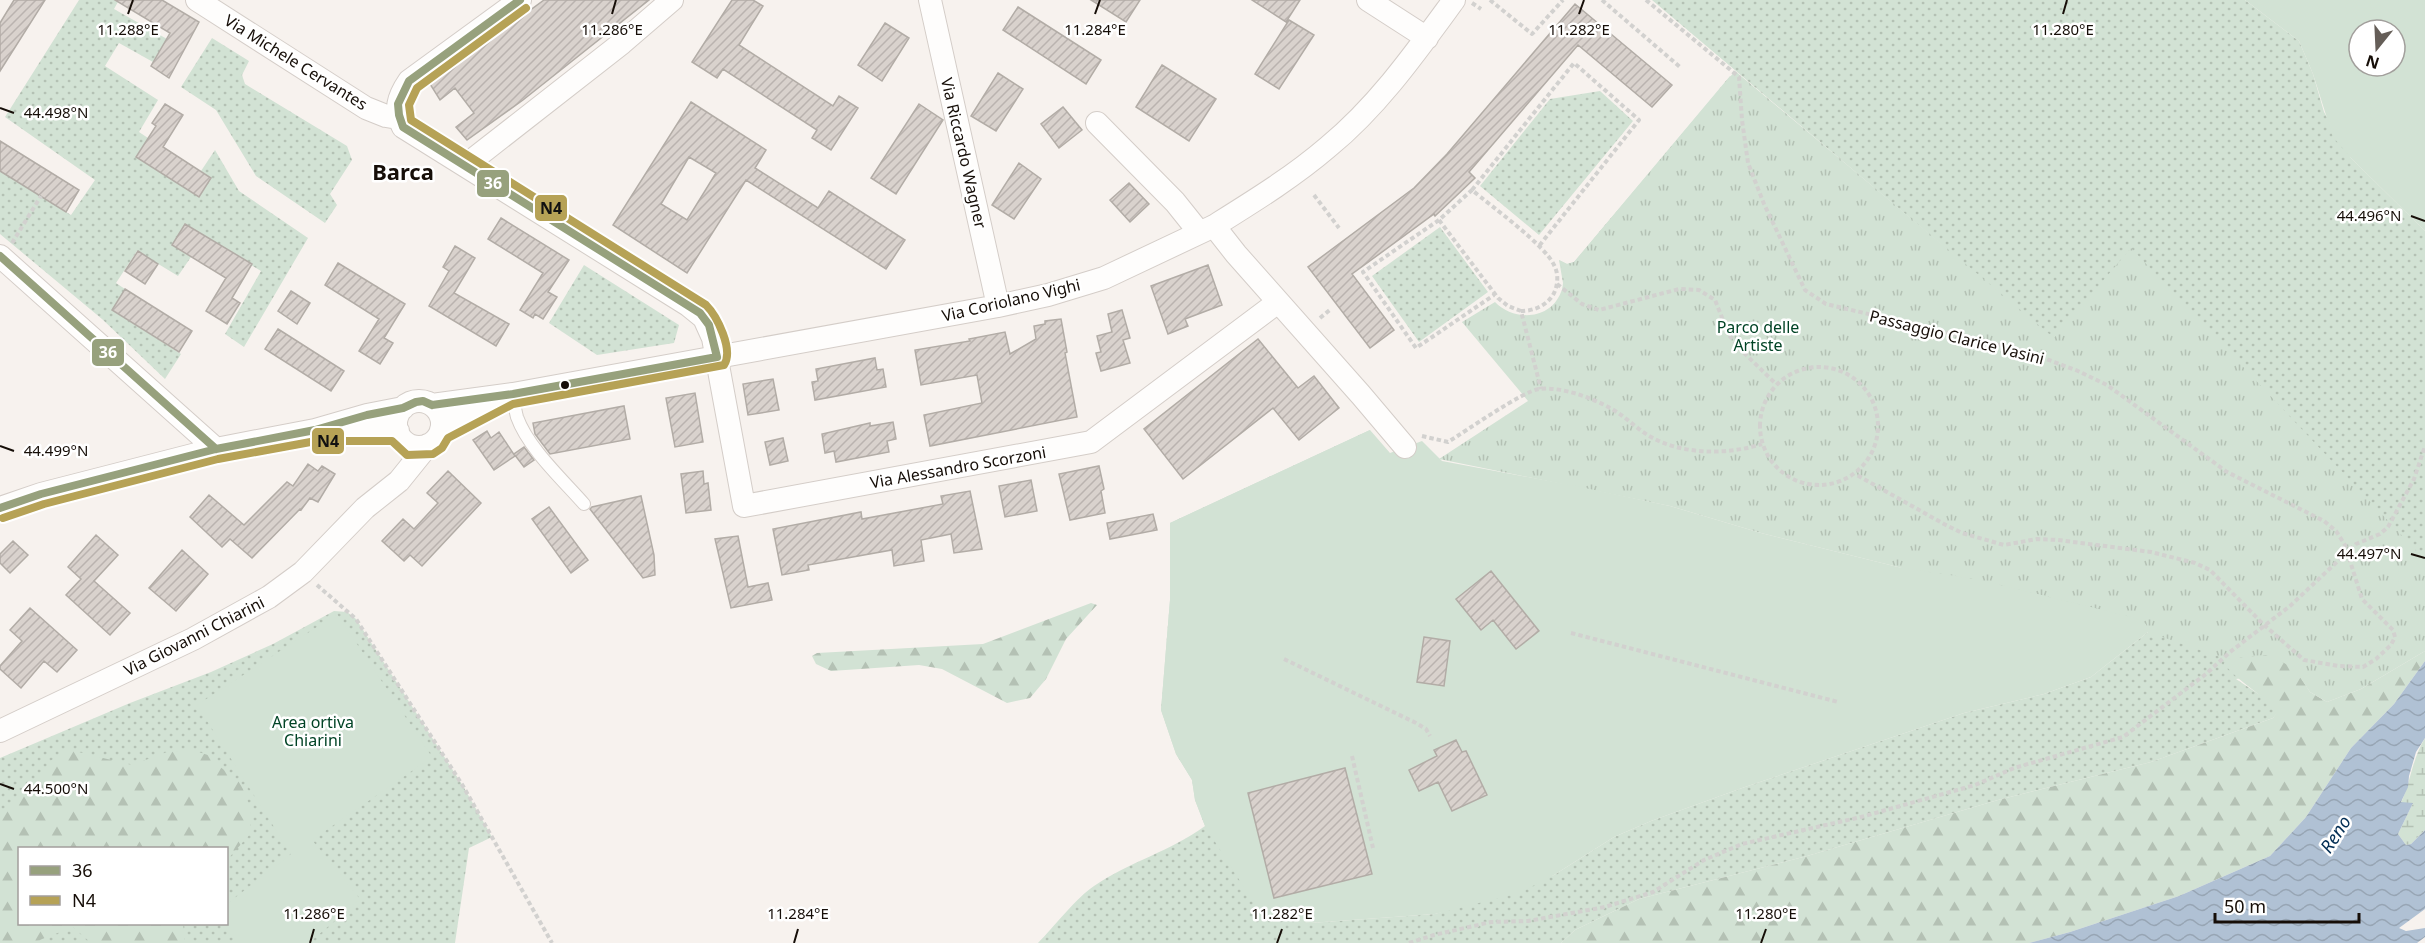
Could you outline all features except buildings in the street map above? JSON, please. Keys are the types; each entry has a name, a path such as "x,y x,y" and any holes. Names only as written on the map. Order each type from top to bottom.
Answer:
{"street":[{"name":"Via Michele Cervantes","path":"197,0 366,108 398,118"},
{"path":"520,0 410,81 397,104 398,118 403,128 466,165 700,313 709,325 717,357"},
{"path":"466,165 622,43 672,0"},
{"name":"Via Riccardo Wagner","path":"930,0 998,306"},
{"path":"1368,0 1426,38"},
{"name":"Via Coriolano Vighi","path":"432,405 511,394 998,306 1048,295 1104,278 1207,229 1287,179 1330,146 1399,75 1454,0"},
{"path":"1097,123 1175,202 1236,254 1278,302 1409,440"},
{"path":"4,252 216,449"},
{"name":"Via Alessandro Scorzoni","path":"717,357 744,506 1091,442 1278,302"},
{"name":"Via Coriolano Vighi","path":"434,438 476,410 511,394"},
{"path":"0,508 41,494 216,449 315,430 367,415 403,408 416,402 423,401 432,405 441,416 434,438 417,447 400,435 315,430"},
{"path":"400,435 397,422 403,408"},
{"name":"Via Giovanni Chiarini","path":"365,508 396,462 400,435"},
{"name":"Via Giovanni Chiarini","path":"0,731 235,618 269,597 303,572 365,508 399,481 434,438"}],"lane":[{"path":"511,394 517,417 525,433 540,454 584,504"}],"path":[{"path":"1490,0 1532,34 1563,0"},
{"path":"1602,0 1680,67"},
{"name":"Passaggio Clarice Vasini","path":"1646,0 1739,77 1748,163 1768,214 1805,290 1826,304 2025,351 2078,371 2107,386 2227,472 2324,521 2336,531 2347,552 2362,599 2393,630 2395,637 2391,645 2363,667 2339,666 2301,658 2265,626"},
{"path":"1494,295 1416,348 1363,272 1439,220 1472,190 1574,63 1639,120 1539,246"},
{"path":"1439,220 1494,295 1508,306 1521,311 1532,310 1551,298 1557,284 1555,266 1539,246 1472,190"},
{"path":"1314,195 1339,228"},
{"path":"4,252 41,196"},
{"path":"1557,284 1582,304 1599,310 1680,289 1699,290 1715,300 1726,328 1739,348 1776,384"},
{"path":"1315,323 1331,309"},
{"path":"1521,311 1541,388"},
{"path":"1810,368 1830,368 1848,375 1864,387 1874,403 1879,422 1877,442 1869,460 1856,474 1838,483 1819,486 1800,483 1783,473 1769,459 1762,444 1760,422 1765,402 1776,384 1791,374 1810,368"},
{"path":"1409,440 1448,442 1525,395 1541,388 1598,401 1621,414 1652,437 1679,447 1705,451 1730,451 1744,450 1762,444"},
{"path":"1409,943 1491,922 1528,921 1605,907 1653,892 1704,860 1742,844 1861,818 1975,785 2014,768 2123,737 2290,606 2356,544 2380,534 2388,527 2414,479 2425,446"},
{"path":"1856,474 1953,528 2004,545 2037,539 2058,540 2151,552 2195,563 2210,570 2265,626"},
{"path":"303,572 356,619 463,786 552,943"},
{"path":"1571,633 1838,702"},
{"path":"1284,659 1416,723 1426,729 1430,736"},
{"path":"1352,756 1373,848"}],"green space":[{"path":"79,0 119,0 114,9 167,39 153,62 119,43 105,66 158,100 139,132 148,138 175,181 199,197 211,178 201,171 215,150 239,191 308,238 244,347 225,334 261,271 185,224 172,245 191,257 178,276 137,251 116,283 125,289 112,310 181,354 165,379 102,319 0,234 0,171 71,215 95,180 5,117"},
{"path":"1652,0 2245,0 2299,41 2313,74 2324,112 2351,158 2425,231 2425,651 2236,679 2266,699 2278,712 2273,718 2151,762 1998,800 1807,856 1639,899 1575,930 1561,943 1038,943 1094,886 1121,870 1178,843 1205,826 1195,800 1192,780 1176,754 1161,710 1170,600 1170,523 1370,430 1298,921 1310,923 1435,914 1554,875 1614,837 1651,821 1964,713 2044,694 2091,677 2148,632 1944,589 1552,394 1563,283 1559,260 1567,264 1574,262 1730,76 2090,370"},
{"path":"2245,0 2425,0 2425,231 2351,158 2333,137 2313,74 2299,41"},
{"path":"212,38 249,61 242,75 245,84 347,146 352,160 330,194 337,205 325,223 256,176 216,110 181,87"},
{"name":"Parco delle Artiste","path":"1735,71 2054,338 2131,248 2425,560 2425,651 2361,689 2327,702 2310,692 2293,667 2266,655 2226,659 2148,632 2146,624 2135,618 1980,580 1898,567 1761,533 1670,506 1439,459 1528,401 1462,322 1495,302 1511,313 1531,315 1540,313 1556,302 1563,288 1562,268 1559,260 1567,264 1574,262"},
{"path":"1600,91 1633,121 1539,235 1480,186 1550,99"},
{"path":"1440,227 1488,292 1419,342 1372,276"},
{"path":"584,265 679,325 674,343 597,355 549,323"},
{"path":"1370,430 1390,453 1422,441 1442,461 1670,506 1761,533 1898,567 1980,580 2135,618 2146,625 2148,632 2091,677 2044,694 1964,713 1651,821 1614,837 1554,875 1519,893 1435,914 1310,923 1267,918 1259,911 1205,826 1195,800 1192,780 1176,754 1161,710 1170,600 1170,523"},
{"path":"1091,603 1097,605 1066,639 1046,679 1030,698 1007,703 942,669 919,665 831,671 816,664 812,656 817,653 983,644"},
{"path":"334,611 347,612 356,619 463,786 492,837 469,848 455,943 0,943 0,758 130,703 211,672 273,644"},
{"name":"Area ortiva Chiarini","path":"337,614 432,757 312,840 360,899 309,943 234,943 236,941 221,925 228,925 228,903 291,854 197,705"},
{"path":"2425,651 2425,661 2394,704 2351,748 2306,817 2270,856 2179,896 2029,943 1561,943 1575,930 1639,899 1807,856 1998,800 2151,762 2273,718 2277,712 2230,671 2224,664 2226,659 2266,655 2294,667 2310,692 2327,702 2361,689"},
{"path":"2425,738 2425,830 2411,844 2406,845 2398,834 2413,803 2401,803 2417,754"},
{"path":"70,750 132,765 167,752 192,750 211,756 219,766 241,783 251,811 250,834 228,859 228,847 18,847 18,925 183,925 185,943 91,943 73,927 32,943 0,943 0,811 30,792 39,783 50,761"}],"water":[{"name":"Reno","path":"2425,661 2425,738 2416,752 2408,787 2401,802 2413,803 2398,834 2406,845 2411,844 2425,830 2425,909 2399,928 2406,931 2425,928 2425,937 2417,943 2029,943 2179,896 2270,856 2306,817 2351,748 2394,704"}],"transit line":[{"name":"36","path":"520,0 409,81 398,104 403,127 700,313 709,325 717,357"},
{"name":"N4","path":"3,518 44,504 218,459 316,441 392,441 407,455 433,454 442,448 448,438 513,404 724,365 727,359 726,342 715,317 706,305 411,120 409,105 417,88 526,8"},
{"name":"36","path":"0,256 216,449"},
{"name":"36","path":"432,405 513,394 717,357"},
{"name":"36","path":"0,508 41,494 216,449 315,430 367,415 403,408 416,402 423,401 432,405"}],"district":[{"name":"Barca","path":"403,171"}]}
